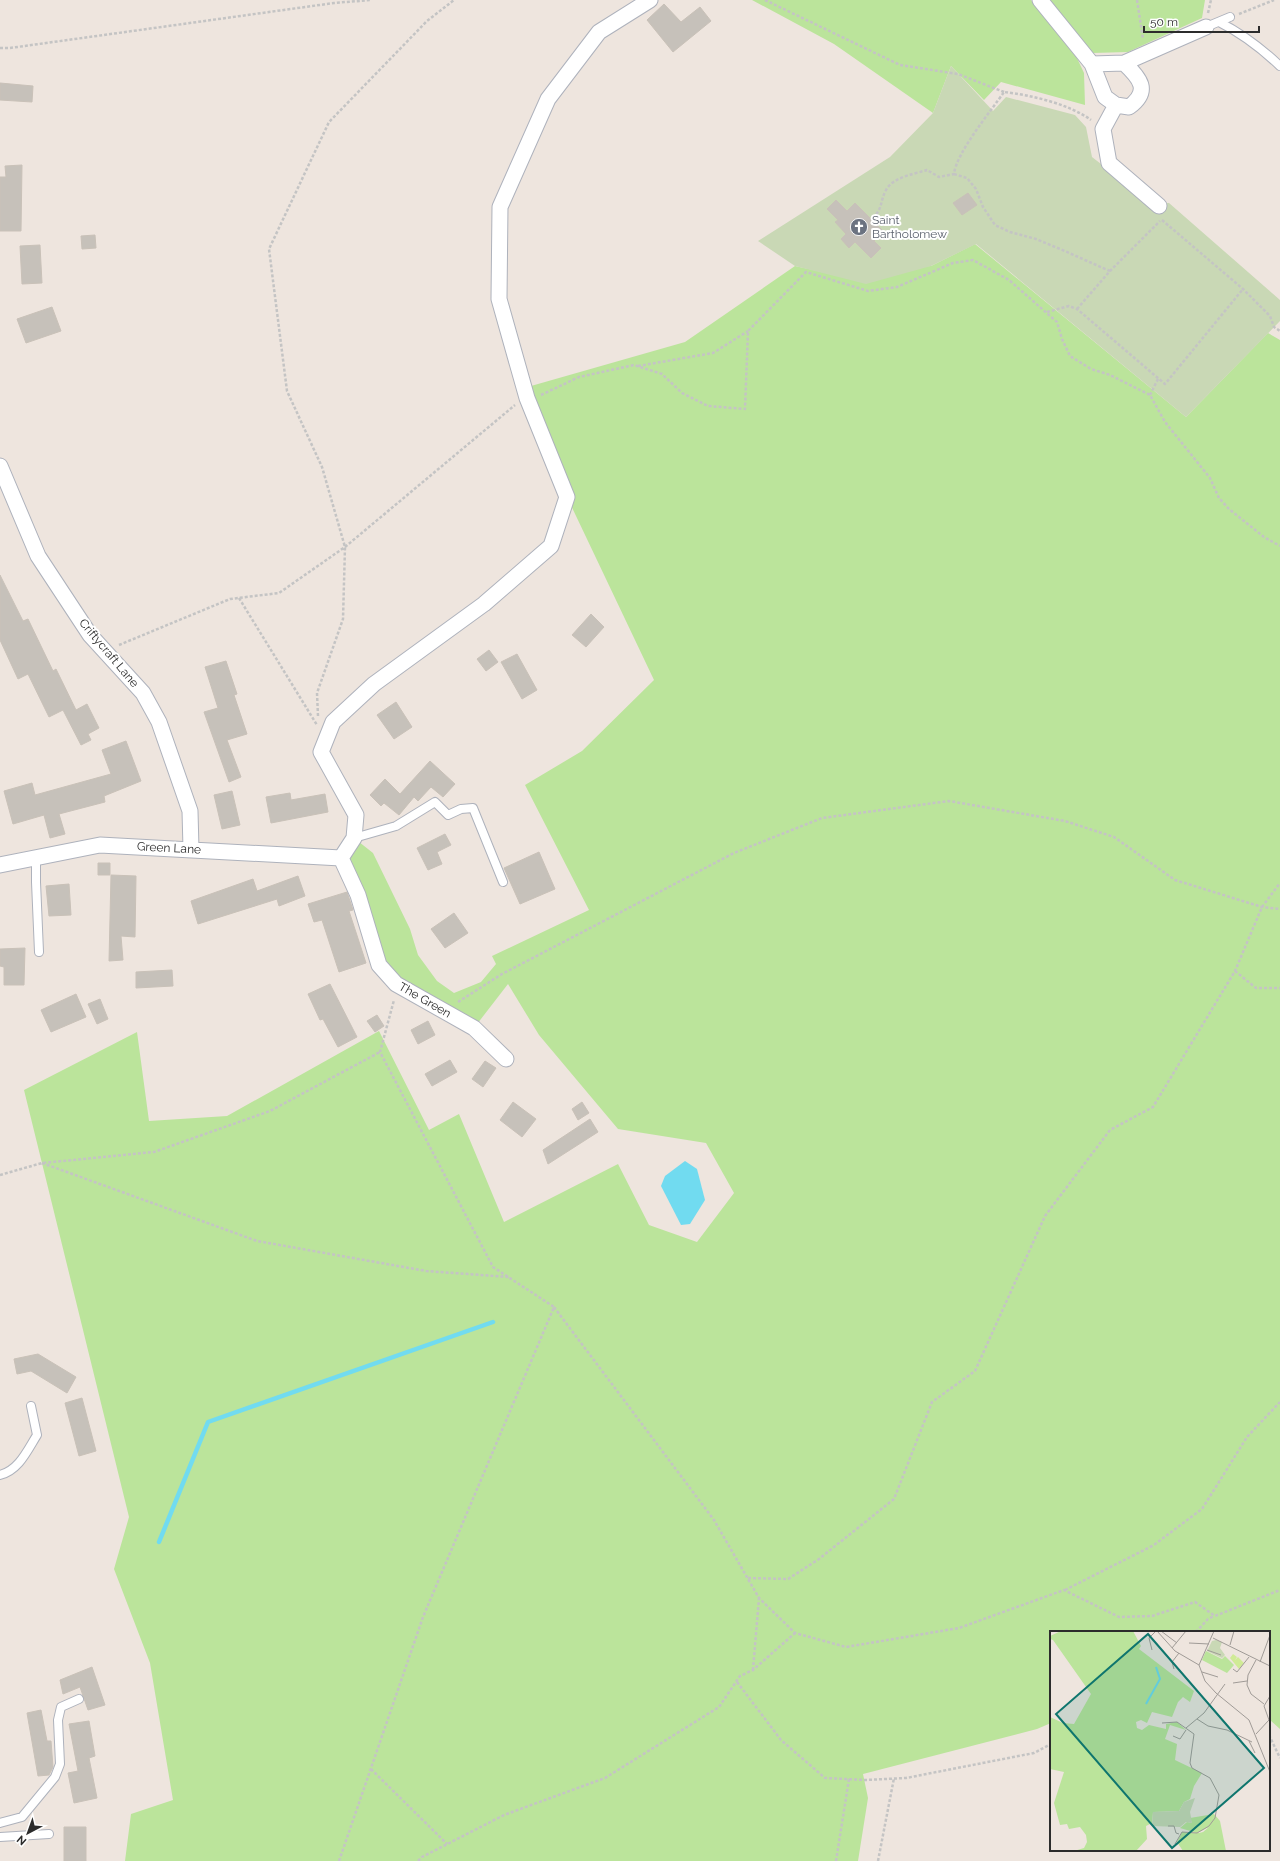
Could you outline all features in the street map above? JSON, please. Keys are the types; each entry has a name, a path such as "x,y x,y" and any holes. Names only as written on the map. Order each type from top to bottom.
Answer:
{"street":[{"path":"341,858 354,838 356,815 321,752 333,722 374,684 484,604 551,546 567,497 528,400 498,299 500,207 548,99 599,32 650,0"},
{"path":"1040,0 1092,64 1105,98 1116,105 1129,107 1138,100 1142,93 1140,83 1134,73 1124,63"},
{"path":"1092,64 1124,63 1145,52 1212,25"},
{"path":"1116,105 1103,129 1109,163 1160,213"},
{"name":"Criftycraft Lane","path":"0,466 38,556 90,635 143,693 159,722 190,811 191,849"},
{"name":"Green Lane","path":"0,864 100,845 341,858"},
{"name":"The Green","path":"341,858 358,895 379,965 396,984 474,1028 506,1059"}],"lane":[{"path":"1212,25 1230,17"},
{"path":"1212,25 1238,31 1261,47 1280,66"},
{"path":"354,838 396,826 435,802 448,815 461,809 473,808 503,882"},
{"path":"36,856 39,952"},
{"path":"0,1475 16,1467 37,1435 31,1406"},
{"path":"0,1823 22,1817 55,1777 60,1764 58,1720 61,1707 79,1700"},
{"path":"0,1838 49,1834"}],"path":[{"path":"0,48 10,48 334,3 371,0"},
{"path":"239,598 319,730 317,694 343,619 346,547 322,467 287,391 269,249 329,122 426,20 454,0"},
{"path":"765,0 900,65 958,74 1004,92 1045,100 1082,114 1103,129"},
{"path":"1137,0 1145,52"},
{"path":"1230,17 1274,0"},
{"path":"954,174 955,167 969,143 1004,92"},
{"path":"873,218 880,212 886,190 892,183 927,170 939,177 954,174 967,178 976,189 984,207 995,225 1010,232 1036,239 1060,248 1110,271"},
{"path":"1077,309 1160,213 1243,289 1270,316 1274,327 1280,331"},
{"path":"105,653 118,645 230,599 279,593 346,547 517,403 528,400 579,377 634,365 637,366 713,353 748,331 806,272 868,291 897,287 952,263 973,260 1009,280 1057,322 1062,339 1070,356 1091,369 1110,374 1150,395 1164,422 1210,478 1219,498 1229,509 1264,537 1280,546"},
{"path":"1046,312 1069,306 1077,309 1165,384 1243,289"},
{"path":"637,366 662,374 682,393 708,406 745,409 748,331"},
{"path":"1150,395 1158,379"},
{"path":"444,1011 502,974 734,853 822,818 941,802 956,802 1065,821 1114,837 1175,880 1262,907 1280,910"},
{"path":"747,1578 788,1579 819,1559 894,1499 932,1402 975,1371 1044,1216 1110,1130 1153,1107 1235,971 1262,907 1280,883"},
{"path":"1235,971 1256,988 1280,988"},
{"path":"396,984 391,1016 380,1052 493,1267 554,1307 714,1520 759,1598 795,1633 846,1647 958,1628 1064,1590 1154,1545 1202,1509 1247,1437 1280,1402"},
{"path":"0,1175 42,1163 154,1152 270,1111 380,1052"},
{"path":"42,1163 257,1241 426,1271 509,1277"},
{"path":"339,1861 423,1617 554,1307"},
{"path":"1064,1590 1119,1617 1152,1616 1195,1602 1215,1616"},
{"path":"1197,1631 1208,1619 1280,1590"},
{"path":"753,1670 759,1598"},
{"path":"418,1861 447,1844 504,1815 605,1778 719,1707 740,1676 753,1670 795,1633"},
{"path":"736,1682 781,1740 825,1778 906,1778 1034,1754 1050,1745"},
{"path":"1270,1737 1280,1758"},
{"path":"371,1769 447,1844"},
{"path":"878,1861 894,1778"},
{"path":"836,1861 849,1779"}],"green space":[{"path":"752,0 1031,0 1076,56 1084,73 1085,105 1001,82 984,100 951,66 933,113 834,44"},
{"path":"1047,0 1205,0 1202,18 1128,52 1092,53"},
{"path":"951,66 993,111 1006,97 1075,115 1086,127 1092,157 1151,203 1169,203 1280,300 1280,321 1186,417 976,244 931,266 866,284 795,266 758,241 890,157 933,113"},
{"path":"975,244 1186,417 1268,333 1280,340 1280,1729 1270,1720 1270,1631 1050,1631 1050,1723 1037,1729 863,1774 868,1798 858,1861 125,1861 131,1814 173,1800 150,1663 114,1569 129,1517 24,1090 137,1032 149,1121 227,1116 379,1031 429,1130 459,1114 504,1222 618,1164 649,1225 697,1242 734,1193 706,1143 618,1129 539,1035 508,984 474,1028 379,965 341,858 354,838 373,853 410,929 418,955 437,981 454,993 481,982 496,964 492,956 589,910 525,785 582,751 654,680 567,497 524,388 685,342 795,266 818,271 931,266"}],"water":[{"path":"685,1161 697,1169 705,1200 690,1224 681,1225 661,1186 665,1176"}],"building":[{"path":"664,4 681,22 700,7 711,21 673,52 647,20"},
{"path":"0,83 33,86 32,102 0,100"},
{"path":"22,165 21,231 0,231 0,177 6,177 5,166"},
{"path":"968,193 977,205 962,215 953,203"},
{"name":"Saint Bartholomew","path":"836,200 847,211 855,203 883,231 874,241 881,248 871,258 855,242 849,248 841,239 846,234 835,222 838,220 827,209"},
{"path":"95,235 96,248 82,249 81,236"},
{"path":"40,245 42,283 22,284 20,246"},
{"path":"52,307 61,331 26,343 17,319"},
{"path":"0,575 23,621 28,619 53,671 56,669 76,710 87,704 99,728 88,734 91,740 81,745 63,710 49,717 28,674 18,679 0,640"},
{"path":"591,614 604,627 586,647 572,635"},
{"path":"489,650 498,662 486,671 477,659"},
{"path":"517,654 537,690 522,699 501,662"},
{"path":"226,661 237,694 234,695 247,734 227,740 241,777 229,782 204,712 218,708 205,667"},
{"path":"396,702 412,727 394,739 377,715"},
{"path":"126,741 141,781 104,796 105,802 59,814 65,834 50,838 44,815 13,824 4,791 32,783 35,795 111,774 102,750"},
{"path":"430,761 455,784 443,797 431,787 418,801 414,797 399,815 384,803 381,806 370,795 385,779 400,794"},
{"path":"232,791 240,825 222,829 214,795"},
{"path":"290,793 291,800 325,794 328,812 271,823 266,797"},
{"path":"445,834 451,845 437,852 442,864 428,870 417,848"},
{"path":"539,852 555,889 520,904 504,868"},
{"path":"98,863 110,863 110,875 98,875"},
{"path":"111,875 136,876 135,937 121,936 123,960 109,961"},
{"path":"298,876 305,896 279,906 277,899 198,924 191,901 253,879 257,891"},
{"path":"69,884 71,915 49,916 46,886"},
{"path":"347,892 353,910 349,911 366,963 339,972 322,920 314,922 308,904"},
{"path":"454,913 468,933 445,948 431,929"},
{"path":"25,948 24,985 4,985 4,967 0,966 0,949"},
{"path":"172,970 173,986 136,988 136,972"},
{"path":"330,984 357,1037 338,1047 323,1019 320,1020 308,994"},
{"path":"76,994 86,1017 51,1032 41,1010"},
{"path":"100,999 108,1019 97,1024 88,1004"},
{"path":"377,1015 384,1026 375,1032 367,1021"},
{"path":"428,1021 435,1035 418,1044 411,1030"},
{"path":"450,1060 457,1072 432,1086 425,1074"},
{"path":"485,1061 496,1068 483,1087 472,1079"},
{"path":"513,1102 536,1119 522,1137 500,1120"},
{"path":"582,1102 589,1113 578,1120 572,1109"},
{"path":"590,1119 598,1132 548,1164 543,1150"},
{"path":"38,1354 76,1377 67,1393 31,1371 17,1374 14,1359"},
{"path":"82,1398 96,1451 79,1456 65,1403"},
{"path":"92,1667 105,1705 88,1710 80,1687 63,1694 60,1680"},
{"path":"41,1710 47,1741 51,1741 53,1767 49,1775 38,1776 27,1713"},
{"path":"89,1721 95,1756 89,1758 97,1798 74,1803 68,1773 78,1771 69,1724"},
{"path":"64,1827 86,1827 86,1861 64,1861"}],"waterway":[{"path":"159,1542 208,1422 493,1322"}],"place":[{"name":"Saint Bartholomew","path":"859,227"}]}
